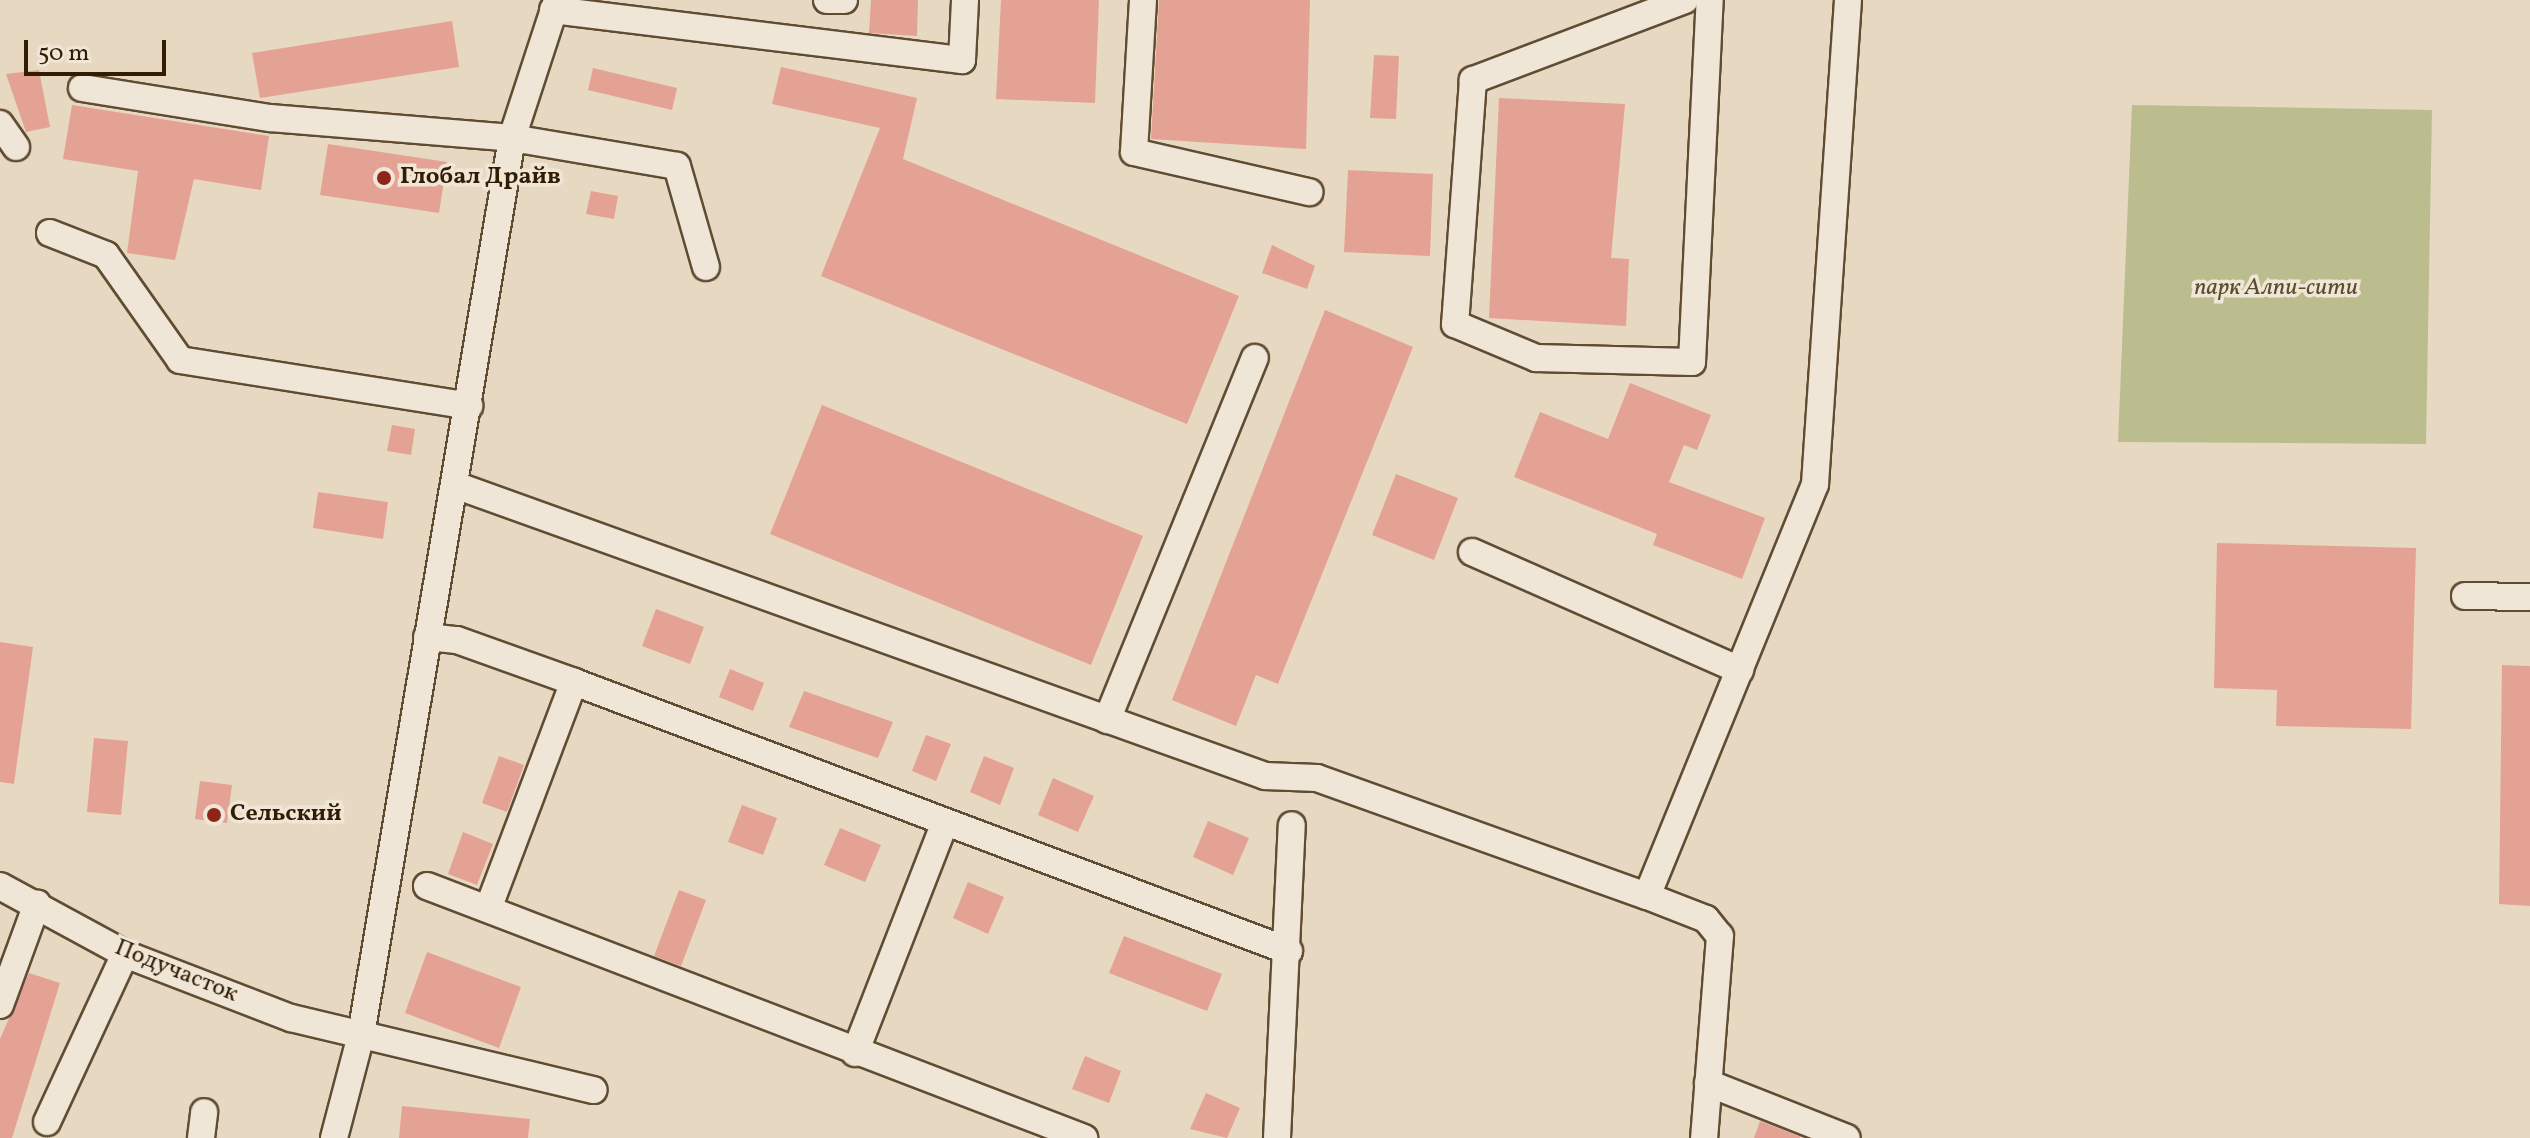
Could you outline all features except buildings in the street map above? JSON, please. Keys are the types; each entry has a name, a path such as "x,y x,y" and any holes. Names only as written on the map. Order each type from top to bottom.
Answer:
{"street":[{"path":"827,0 844,0"},
{"path":"334,1138 361,1035 512,138 555,5 962,60 965,0"},
{"path":"1143,0 1134,152 1309,192"},
{"path":"1685,0 1473,80 1455,324 1536,358 1692,362 1710,0"},
{"path":"1647,896 1815,484 1848,0"},
{"path":"82,88 270,118 512,138 677,166 706,267"},
{"path":"0,124 16,147"},
{"path":"50,233 106,255 180,360 469,406"},
{"path":"1107,720 1255,358"},
{"path":"455,485 1265,776 1317,778 1706,919 1720,936 1704,1138"},
{"path":"1472,552 1740,670"},
{"path":"2465,596 2530,597"},
{"path":"427,637 457,640 574,682 944,825 1289,951"},
{"path":"488,909 574,682"},
{"path":"855,1053 944,825"},
{"path":"1277,1138 1289,951 1292,825"},
{"name":"Подучасток","path":"0,886 125,954 291,1018 594,1090"},
{"path":"427,886 855,1053 1084,1138"},
{"path":"0,1005 37,904"},
{"path":"47,1122 125,954"},
{"path":"1708,1083 1847,1138"},
{"path":"201,1138 204,1112"}],"green space":[{"name":"парк Алпи-сити","path":"2132,105 2432,110 2426,444 2118,442"}],"place":[{"name":"Глобал Драйв","path":"384,178"},
{"name":"Сельский","path":"214,815"}]}
